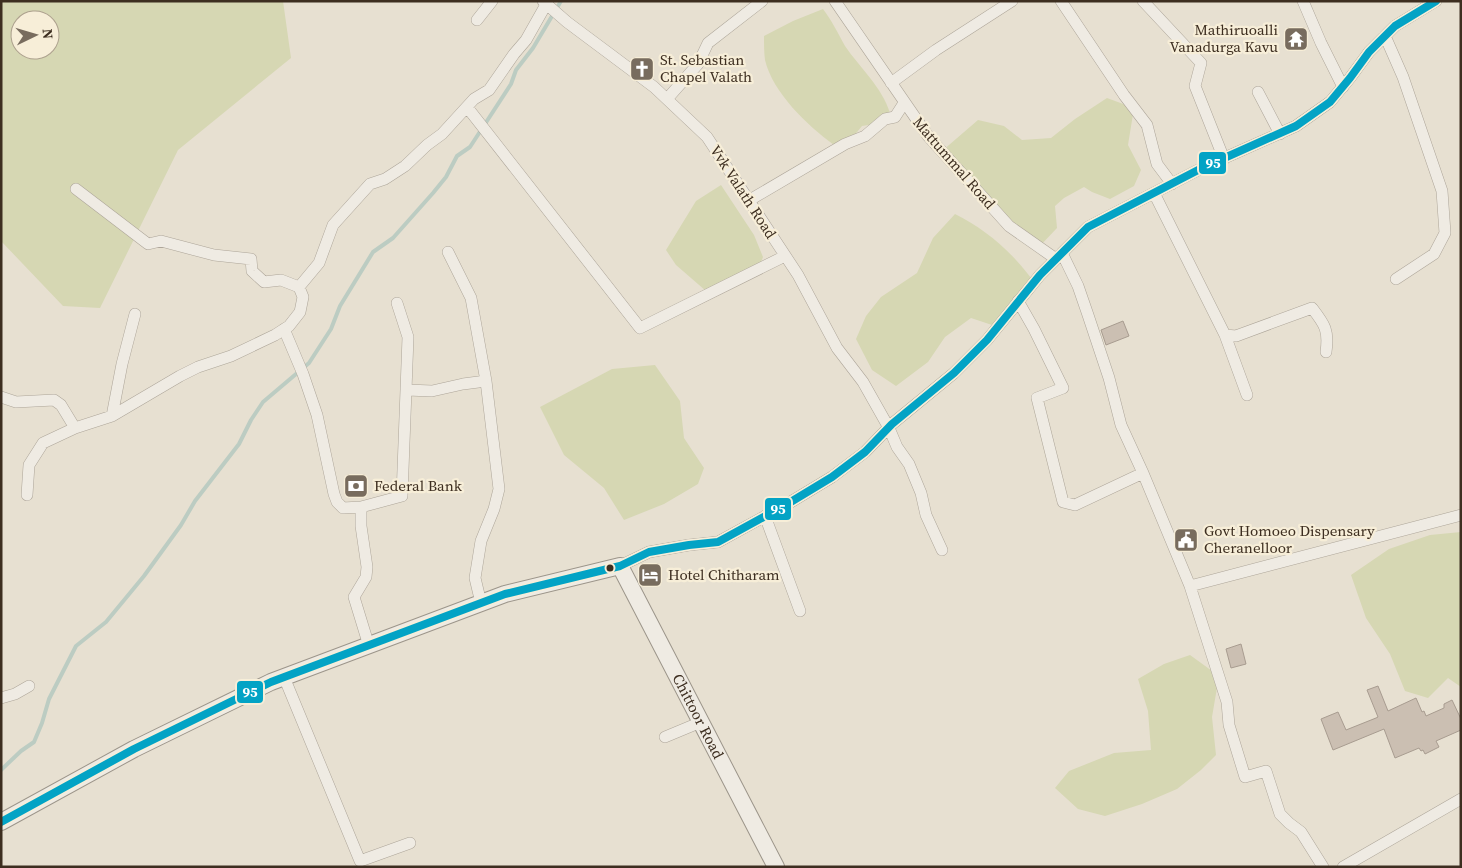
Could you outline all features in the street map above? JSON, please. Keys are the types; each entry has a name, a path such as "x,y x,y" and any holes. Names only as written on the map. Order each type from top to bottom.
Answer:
{"main road":[{"path":"1,822 134,750 271,682 505,594 620,566"},
{"name":"Chittoor Road","path":"620,566 776,867"}],"street":[{"path":"477,20 492,1"},
{"path":"667,99 698,64 708,43 762,1"},
{"name":"Mattummal Road","path":"835,1 928,136 1009,226 1059,256"},
{"path":"891,83 944,45 1012,1"},
{"path":"1143,1 1201,63 1195,86 1224,159"},
{"path":"1303,1 1343,87"},
{"path":"620,566 649,552 718,542 832,477 865,452 987,340 1040,275 1088,227 1172,184 1296,126 1330,102 1369,52 1395,26 1436,1"},
{"path":"299,287 319,263 333,225 370,184 385,179 405,166 427,144 442,134 474,99 489,90 526,40 546,2"},
{"name":"Vvk Valath Road","path":"546,2 558,15 654,87 707,137 798,276 837,348 863,382 889,428 897,447 909,464 921,493 926,515 942,550"},
{"path":"1062,2 1124,95 1147,125 1157,164 1172,184"},
{"path":"1385,36 1403,77 1442,191 1446,233 1434,254 1396,278"},
{"path":"1258,92 1280,134"},
{"path":"748,201 845,144 864,136 885,119 895,116 904,103"},
{"path":"467,106 640,328 785,256"},
{"path":"76,189 148,244 161,241 214,255 251,258 252,271 264,282 281,280 299,287"},
{"path":"1154,194 1225,336 1247,394"},
{"path":"448,252 471,298 486,382 499,489 494,510 481,541 475,578 481,603"},
{"path":"1059,256 1078,286 1109,378 1121,426 1143,473 1190,586 1227,702 1230,725 1246,777 1266,771 1280,814 1302,832 1323,867"},
{"path":"26,495 29,465 43,444 75,428 112,416 198,367 231,356 276,335 300,312 302,298 299,287"},
{"path":"1018,301 1063,388 1037,398 1063,502 1074,506 1143,473"},
{"path":"284,329 318,415 334,494 344,508 361,507 402,496 408,337 397,302"},
{"path":"1225,336 1236,336 1312,308 1325,324 1328,338 1326,352"},
{"path":"112,416 122,364 135,314"},
{"path":"406,390 432,392 463,384 486,382"},
{"path":"1,397 16,402 54,400 62,405 75,428"},
{"path":"361,507 360,526 367,567 366,577 354,597 369,646"},
{"path":"1190,586 1461,515"},
{"path":"765,516 800,611"},
{"path":"284,677 360,861 410,843"},
{"path":"1,698 15,694 29,686"},
{"path":"665,737 701,722"},
{"path":"1343,867 1461,799"},
{"path":"377,855 380,867"}],"green space":[{"path":"1,1 283,1 291,58 178,150 100,308 63,306 1,241"},
{"path":"823,9 845,46 882,95 890,113 875,124 862,126 848,143 834,145 802,118 783,96 769,72 764,54 764,36 793,21"},
{"path":"1107,98 1134,108 1128,145 1141,170 1134,186 1110,199 1084,187 1064,198 1055,206 1057,228 1039,247 1022,235 942,151 978,120 1004,126 1022,140 1051,138 1075,119"},
{"path":"721,185 754,235 763,257 758,270 706,291 676,265 666,250 696,201"},
{"path":"955,214 978,227 999,243 1034,282 998,327 971,318 945,337 928,362 896,386 872,370 856,339 866,316 881,297 917,273 933,238"},
{"path":"655,365 680,401 684,438 704,468 698,484 664,504 624,520 604,488 564,455 540,407 612,369"},
{"path":"1461,532 1461,687 1448,678 1428,698 1405,691 1390,654 1366,618 1351,575 1389,549 1430,535"},
{"path":"1190,655 1219,676 1212,717 1216,755 1177,789 1142,804 1105,816 1078,809 1055,788 1069,771 1114,753 1151,750 1148,711 1138,679 1164,664"}],"building":[{"path":"1123,321 1129,336 1106,345 1101,330"},
{"path":"1241,644 1246,664 1231,668 1226,649"},
{"path":"1378,686 1388,711 1416,698 1422,712 1424,711 1426,716 1444,708 1444,704 1452,700 1461,719 1461,730 1436,741 1439,747 1425,754 1419,748 1395,758 1384,729 1333,750 1321,719 1338,712 1346,730 1378,717 1367,690"}],"waterway":[{"path":"1,770 21,751 34,742 49,699 76,646 106,622 144,576 181,525 195,501 239,444 263,402 309,363 331,329 340,306 373,252 393,238 446,177 457,156 470,147 511,84 516,70 533,48 561,1"}],"transit line":[{"name":"95","path":"1,822 134,749 271,682 505,594 620,566 649,552 718,542 789,503 832,477 865,452 892,424 954,373 987,340 1040,275 1088,227 1202,168 1296,126 1330,102 1369,52 1395,26 1436,1"}],"place":[{"name":"Mathiruoalli Vanadurga Kavu","path":"1296,39"},
{"name":"St. Sebastian Chapel Valath","path":"642,69"},
{"name":"Federal Bank","path":"356,486"},
{"name":"Govt Homoeo Dispensary Cheranelloor","path":"1186,540"},
{"name":"Hotel Chitharam","path":"650,575"}]}
